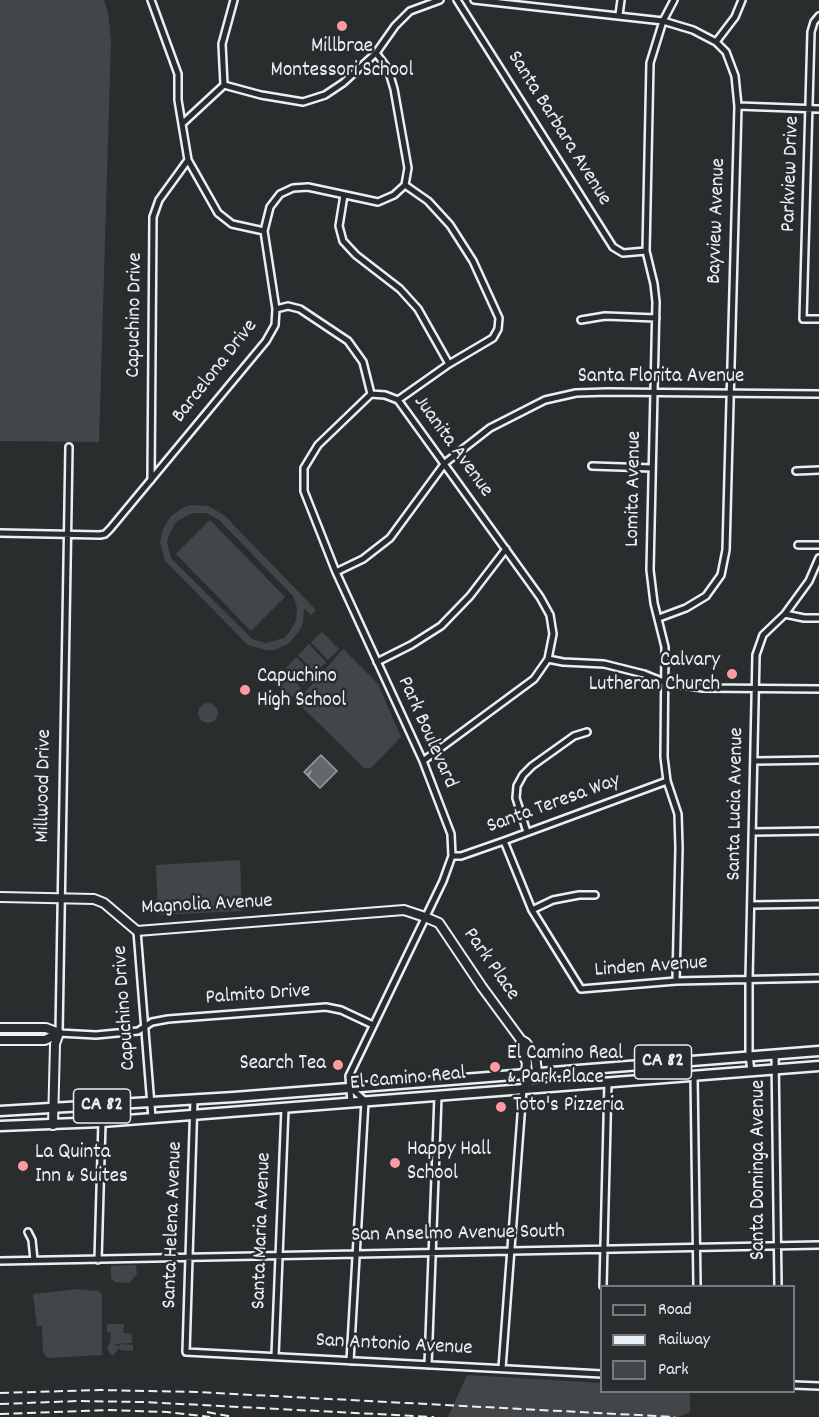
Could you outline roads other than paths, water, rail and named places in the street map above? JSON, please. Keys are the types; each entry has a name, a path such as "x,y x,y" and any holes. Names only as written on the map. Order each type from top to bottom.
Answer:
{"main road":[{"name":"Magnolia Avenue","path":"0,897 99,901 137,931 404,910 425,917"},
{"name":"Park Place","path":"425,917 439,923 521,1040 535,1055 537,1072"},
{"path":"0,1028 46,1028 59,1033"},
{"path":"0,1040 45,1040 59,1033"},
{"name":"Millwood Drive","path":"53,1125 55,1044 59,1033"},
{"name":"Park Place","path":"521,1040 520,1047 527,1063 523,1089"},
{"name":"El Camino Real","path":"0,1111 194,1099 819,1051"},
{"name":"El Camino Real","path":"0,1126 102,1122 819,1066"},
{"path":"523,1089 537,1072"}],"street":[{"path":"151,0 178,74 178,100 188,160 218,213 232,224 264,231"},
{"path":"224,86 222,44 234,0"},
{"path":"224,86 303,102 325,95 344,83 376,53 395,26 410,11 440,0"},
{"name":"Santa Barbara Avenue","path":"457,0 613,247 623,253 646,251"},
{"path":"474,0 663,21 693,30 716,42 735,17 742,0"},
{"path":"619,15 621,0"},
{"name":"Lomita Avenue","path":"674,0 663,21 650,63 646,251 654,285 656,318 650,570 654,603 665,647 664,757 667,781 678,814 676,981"},
{"name":"Parkview Drive","path":"819,16 814,22 812,32 803,319 819,319"},
{"name":"Bayview Avenue","path":"659,618 686,608 706,596 721,575 726,550 738,106 735,76 731,64 726,52 716,42"},
{"path":"376,53 388,69 394,89 408,168 405,185 428,201 450,225 473,261 499,318 498,329 493,338 449,364 398,400"},
{"path":"183,123 224,86"},
{"path":"738,106 819,109"},
{"name":"Capuchino Drive","path":"151,480 153,217 159,200 188,160"},
{"name":"Barcelona Drive","path":"0,533 105,534 266,341 275,325 276,309 264,231 270,207 280,194 293,188 308,187 378,202 394,195 405,185"},
{"path":"344,195 339,226 343,241 356,255 399,289 418,309 449,364"},
{"path":"276,309 288,306 300,309 348,341 363,362 371,394"},
{"path":"582,320 604,316 656,318"},
{"name":"Santa Florita Avenue","path":"336,572 363,559 390,538 445,463 490,428 545,400 576,393 819,393"},
{"name":"Juanita Avenue","path":"371,394 385,395 398,400 506,549 550,615 553,634 549,660"},
{"name":"Park Boulevard","path":"351,1102 349,1076 443,881 452,856 451,834 423,761 336,572 304,491 304,468 318,445 371,394"},
{"name":"Millwood Drive","path":"59,1033 69,447"},
{"path":"592,466 652,468"},
{"path":"796,471 819,470"},
{"path":"798,545 819,545"},
{"path":"377,662 411,645 441,626 471,596 506,549"},
{"name":"Santa Lucia Avenue","path":"751,1071 749,979 756,655 763,635 784,614 809,581 819,558"},
{"path":"784,614 819,618"},
{"path":"423,761 534,679 549,660 604,664 644,674 666,683 703,688 819,689"},
{"path":"527,832 516,798 517,786 523,775 574,736 587,732"},
{"path":"755,761 819,760"},
{"name":"Santa Teresa Way","path":"452,856 461,856 504,842 667,781"},
{"path":"753,832 819,831"},
{"name":"Linden Avenue","path":"504,842 532,910 582,989 676,981 819,978"},
{"path":"532,910 553,900 579,895 595,895"},
{"path":"752,905 819,904"},
{"name":"Capuchino Drive","path":"137,931 152,1118"},
{"name":"Palmito Drive","path":"59,1033 96,1035 138,1031 152,1022 168,1019 326,1007 341,1010 373,1026"},
{"name":"Santa Dominga Avenue","path":"775,1054 778,1285"},
{"path":"694,1076 697,1285"},
{"path":"603,1285 608,1082"},
{"path":"350,1087 365,1101 350,1361"},
{"path":"502,1368 523,1089"},
{"path":"428,1365 438,1096"},
{"name":"Santa Helena Avenue","path":"186,1352 194,1099"},
{"name":"Santa Maria Avenue","path":"275,1356 285,1108"},
{"path":"98,1260 102,1122"},
{"path":"28,1232 33,1240 34,1260"},
{"name":"San Anselmo Avenue South","path":"0,1261 819,1245"},
{"name":"San Antonio Avenue","path":"186,1352 600,1374"},
{"path":"795,1385 819,1386"}],"railway":[{"path":"0,1393 100,1390 196,1392 675,1417"},
{"path":"0,1404 78,1401 143,1402 434,1417"},
{"path":"0,1414 107,1410 167,1412 210,1417"},
{"path":"207,1412 233,1417"}],"place":[{"name":"Millbrae Montessori School","path":"342,26"},
{"name":"Calvary Lutheran Church","path":"732,674"},
{"name":"Capuchino High School","path":"245,690"},
{"name":"Search Tea","path":"338,1065"},
{"name":"El Camino Real & Park Place","path":"495,1067"},
{"name":"Toto's Pizzeria","path":"501,1107"},
{"name":"Happy Hall School","path":"395,1163"},
{"name":"La Quinta Inn & Suites","path":"23,1166"}]}
